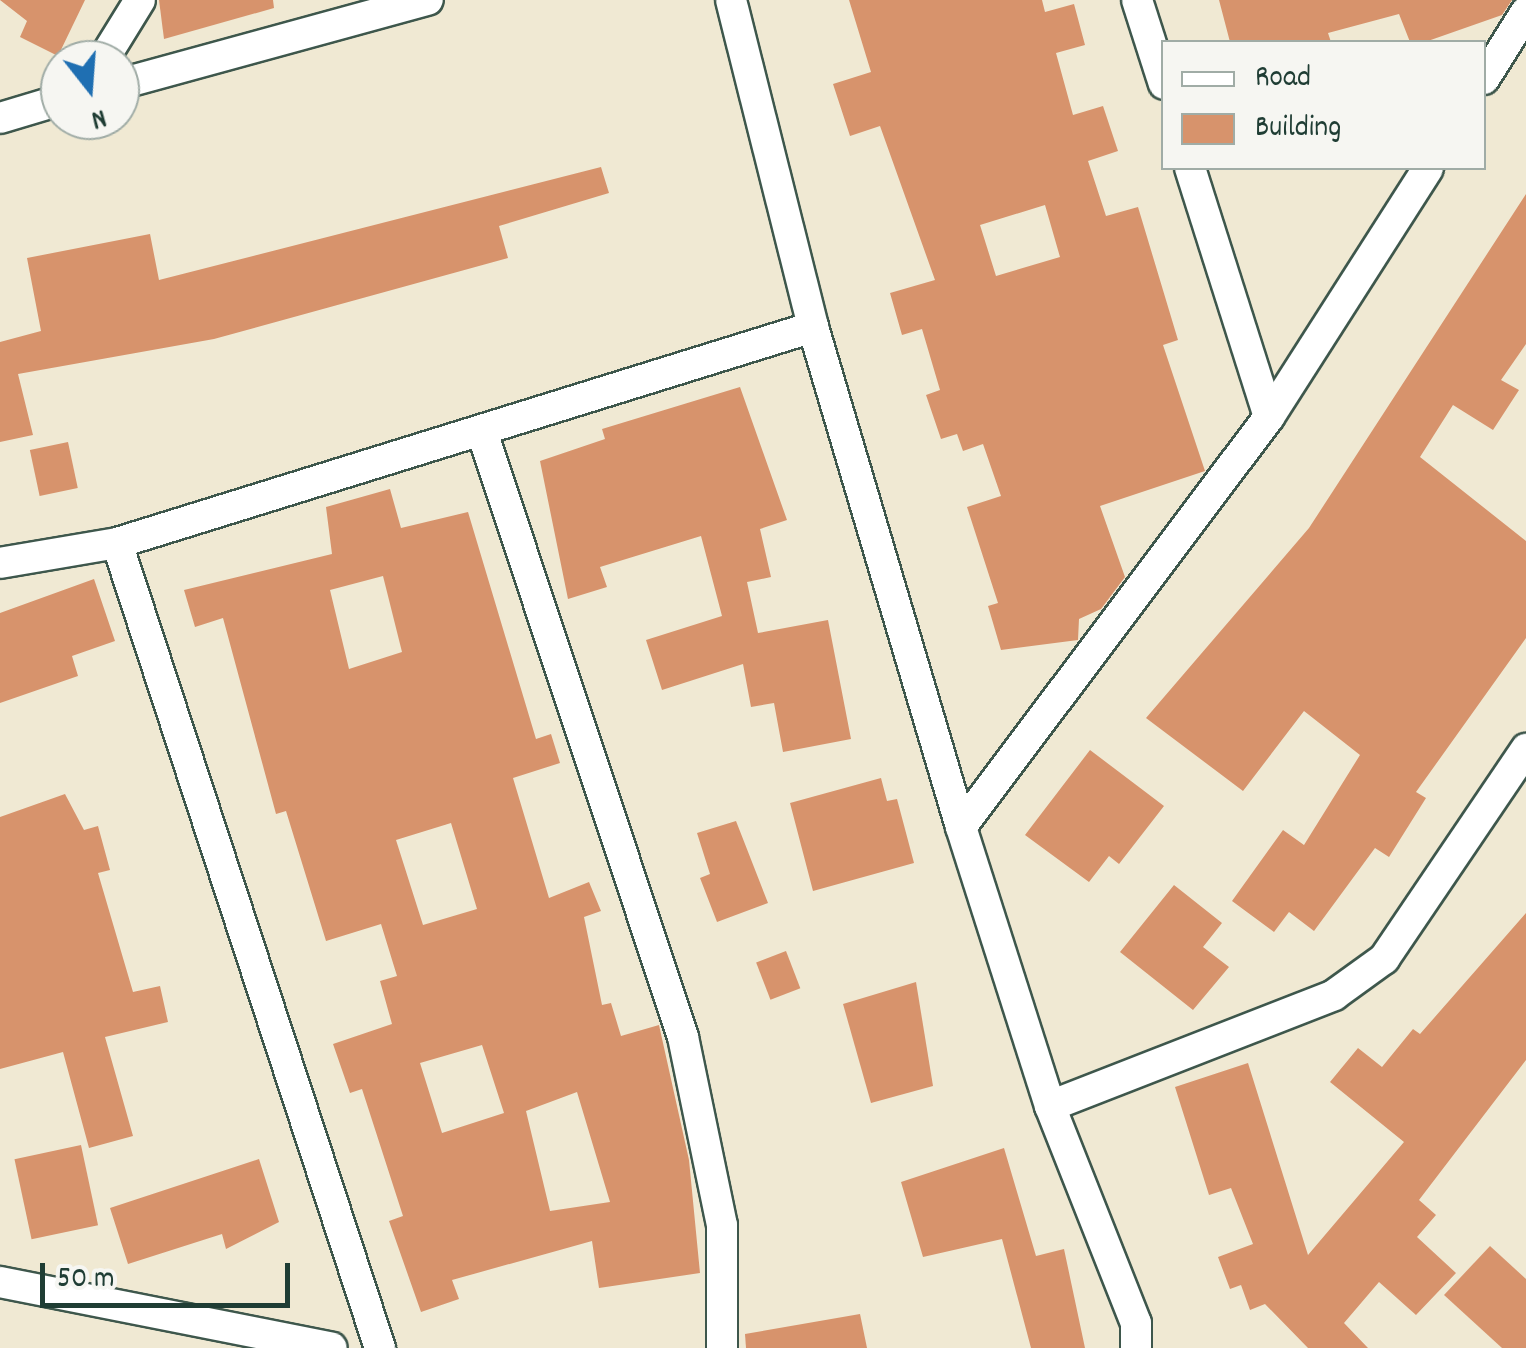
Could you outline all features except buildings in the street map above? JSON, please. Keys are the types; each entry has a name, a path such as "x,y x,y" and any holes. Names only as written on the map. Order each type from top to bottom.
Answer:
{"street":[{"path":"116,40 140,0"},
{"path":"140,79 428,0"},
{"path":"731,0 813,326 960,826 1050,1106 1136,1323 1136,1348"},
{"path":"1137,0 1161,75"},
{"path":"1486,77 1526,12"},
{"path":"0,118 40,106"},
{"path":"1191,170 1269,417"},
{"path":"960,826 1269,417 1427,170"},
{"path":"0,564 118,543 483,436 813,326"},
{"path":"483,436 683,1037 722,1225 722,1348"},
{"path":"118,543 380,1348"},
{"path":"1050,1106 1334,995 1384,959 1526,749"},
{"path":"0,1282 332,1348"}]}
